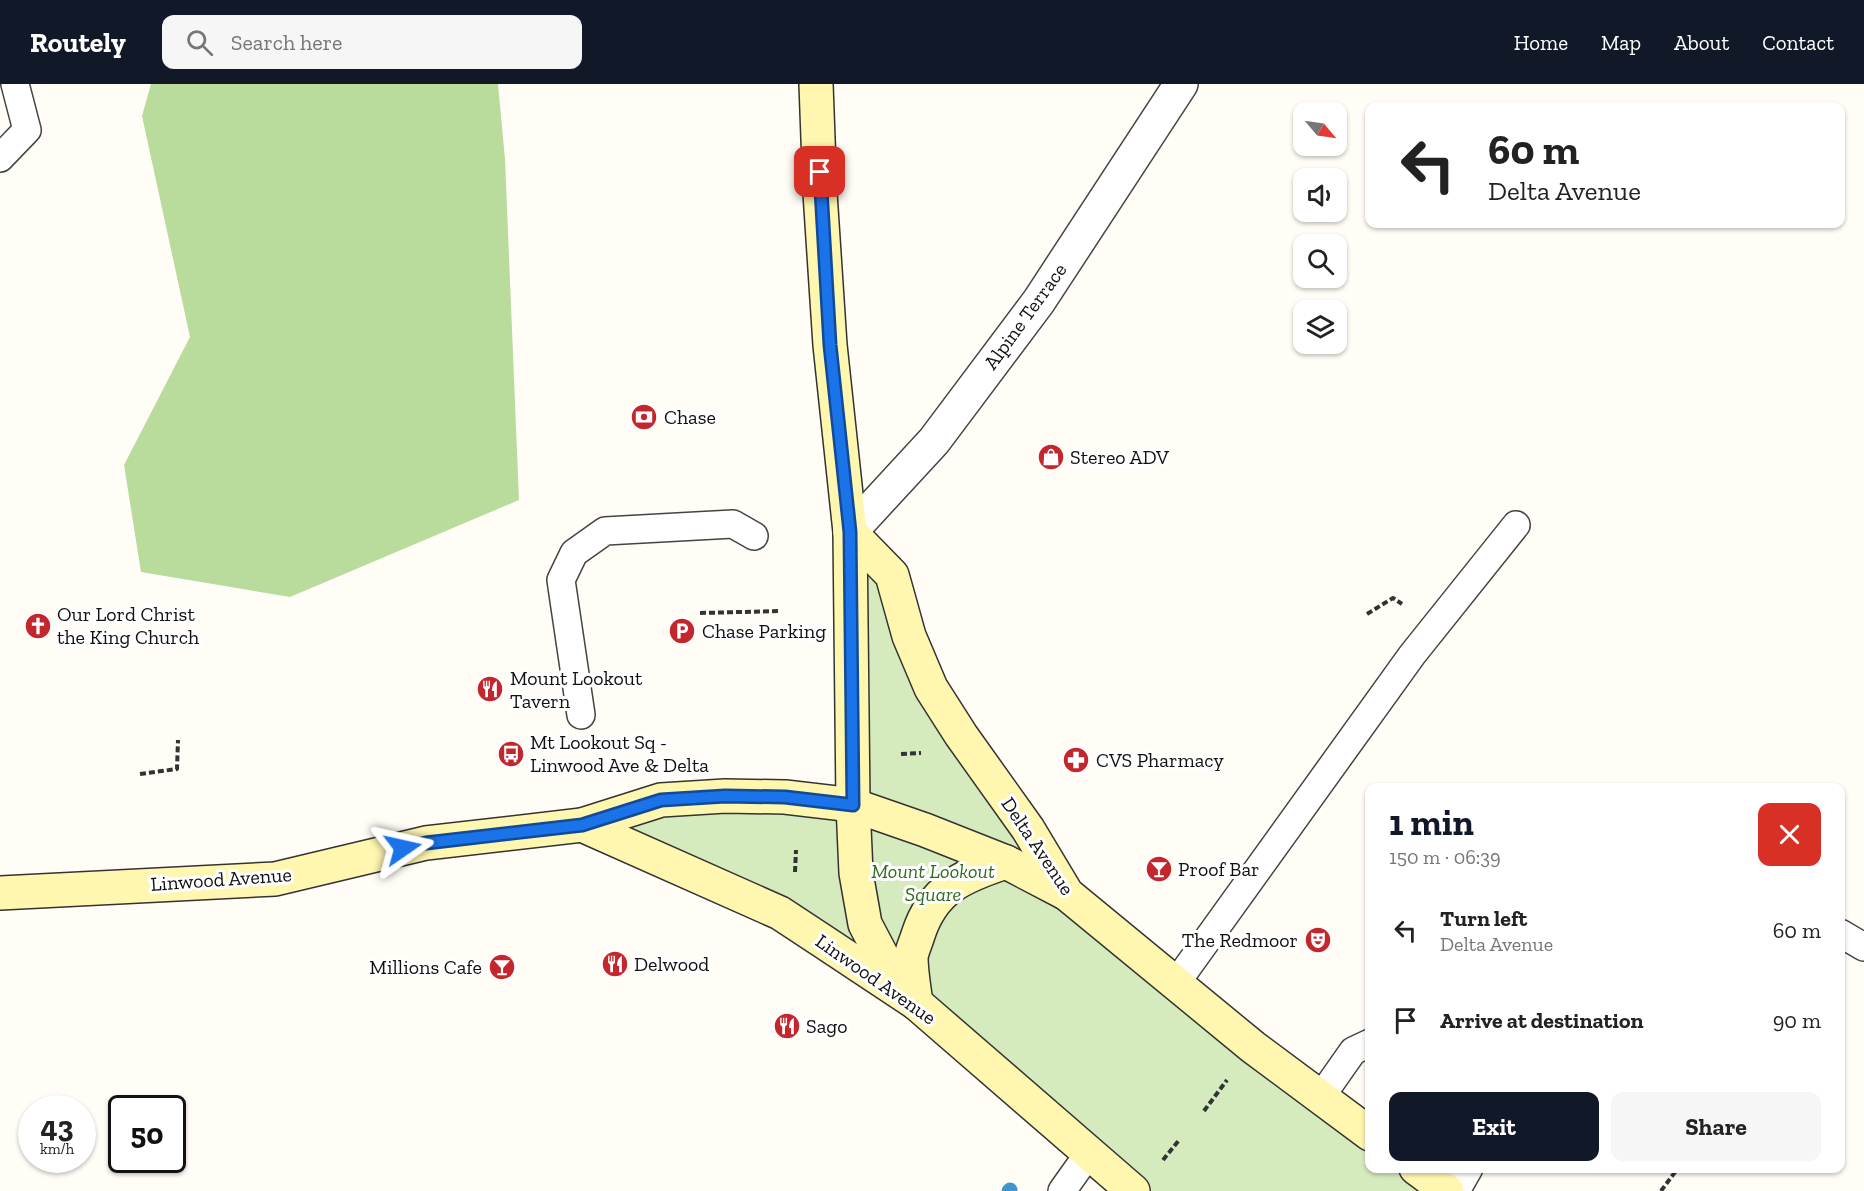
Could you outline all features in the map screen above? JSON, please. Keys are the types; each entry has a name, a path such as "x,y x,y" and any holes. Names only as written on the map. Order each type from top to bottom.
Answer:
{"main road":[{"path":"816,84 820,193 830,345 850,532 853,805 856,873 865,924 886,964 916,1003"},
{"name":"Delta Avenue","path":"850,532 892,575 909,636 931,688 961,735 1028,829 1067,894 1252,1047 1365,1130"},
{"name":"Linwood Avenue","path":"0,893 275,879 426,843 582,825 661,800 725,796 785,797 853,805 1006,862 1067,894"},
{"name":"Linwood Avenue","path":"582,825 780,913 916,1003 1132,1191"},
{"path":"916,1003 911,956 921,924 934,902 946,890 969,874 1006,862"},
{"path":"1423,1173 1447,1191"}],"street":[{"name":"Alpine Terrace","path":"850,532 934,441 1039,301 1181,84"}],"lane":[{"path":"0,158 27,130 15,84"},
{"path":"580,715 561,580 574,553 605,531 733,524 754,536"},
{"path":"1176,983 1412,655 1516,525"},
{"path":"1845,936 1864,947"},
{"path":"1320,1098 1353,1052 1365,1046"},
{"path":"1062,1191 1089,1153"},
{"path":"1456,1191 1466,1173"}],"path":[{"path":"700,613 781,611"},
{"path":"140,774 177,768 178,741"},
{"path":"794,878 796,850"},
{"path":"1204,1111 1229,1079"},
{"path":"1158,1166 1180,1139"},
{"path":"1661,1191 1674,1173"}],"green space":[{"path":"151,84 498,84 505,159 519,500 290,597 141,572 124,465 190,337 142,116"},
{"name":"Mount Lookout Square","path":"850,532 909,636 1067,894 1365,1131 1365,1173 1422,1173 1447,1191 1133,1191 916,1003 582,825 661,800 852,805"}],"place":[{"name":"Chase","path":"644,417"},
{"name":"Stereo ADV","path":"1051,457"},
{"name":"Our Lord Christ the King Church","path":"38,626"},
{"name":"Chase Parking","path":"682,631"},
{"name":"Mount Lookout Tavern","path":"490,689"},
{"name":"Mt Lookout Sq - Linwood Ave & Delta","path":"511,754"},
{"name":"CVS Pharmacy","path":"1076,760"},
{"name":"Proof Bar","path":"1159,869"},
{"name":"The Redmoor","path":"1318,940"},
{"name":"Delwood","path":"615,964"},
{"name":"Millions Cafe","path":"502,967"},
{"name":"Sago","path":"787,1026"}],"route":[{"path":"403,848 426,843 582,825 661,800 725,796 785,797 853,805 850,532 830,345 820,172"}]}
